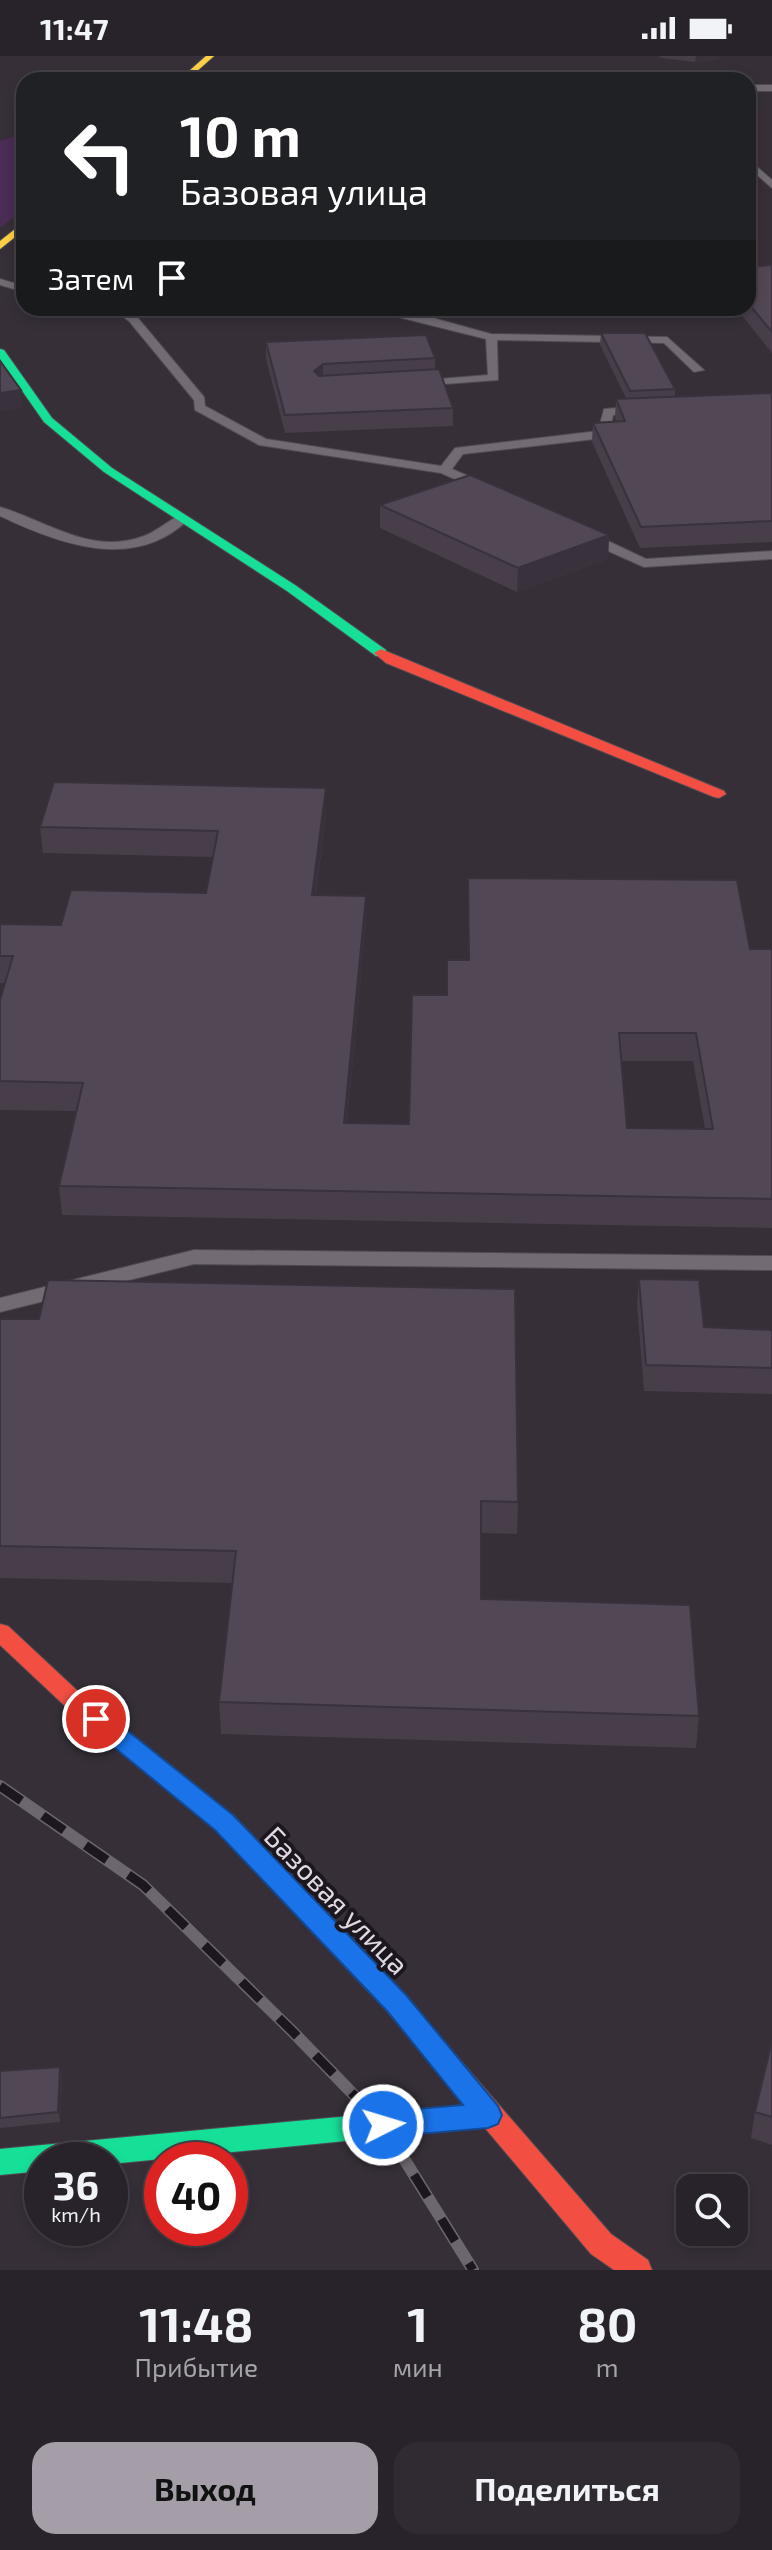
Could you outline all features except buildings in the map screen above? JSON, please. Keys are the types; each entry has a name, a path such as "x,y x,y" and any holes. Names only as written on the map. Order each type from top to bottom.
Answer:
{"street":[{"path":"192,72 210,56"},
{"path":"0,246 16,232"},
{"path":"0,352 48,420 108,470 181,520 291,588 391,660 719,794"},
{"name":"Базовая улица","path":"0,1632 74,1701 224,1822 397,2004 488,2115 601,2244 638,2270"},
{"path":"0,2162 488,2115"}],"lane":[{"path":"756,170 772,185"},
{"path":"128,316 200,400 199,407 263,442 444,470 501,496"},
{"path":"406,316 491,337 667,340 698,370"},
{"path":"400,384 494,378 491,337"},
{"path":"444,470 459,451 604,434 608,412 656,410"},
{"path":"0,511 51,535 105,546 147,540 181,520"},
{"path":"572,530 644,563 772,555"},
{"path":"0,1305 194,1257 772,1263"}],"shaded area":[{"path":"16,136 16,215 0,228 0,141"}],"railway":[{"path":"0,1786 143,1885 293,2032 383,2125 473,2270"}],"traffic: fast":[{"path":"0,352 48,420 108,470 291,588 381,653"},
{"path":"0,2162 488,2115"}],"traffic: slow":[{"path":"192,72 210,56"},
{"path":"0,246 16,232"},
{"path":"205,1807 224,1822 397,2004 431,2045"}],"traffic: jam":[{"path":"381,653 391,660 719,794"},
{"path":"0,1632 74,1701 205,1807"},
{"path":"431,2045 601,2244 638,2270"}],"route":[{"path":"96,1719 224,1822 397,2004 488,2115 383,2125"}]}
